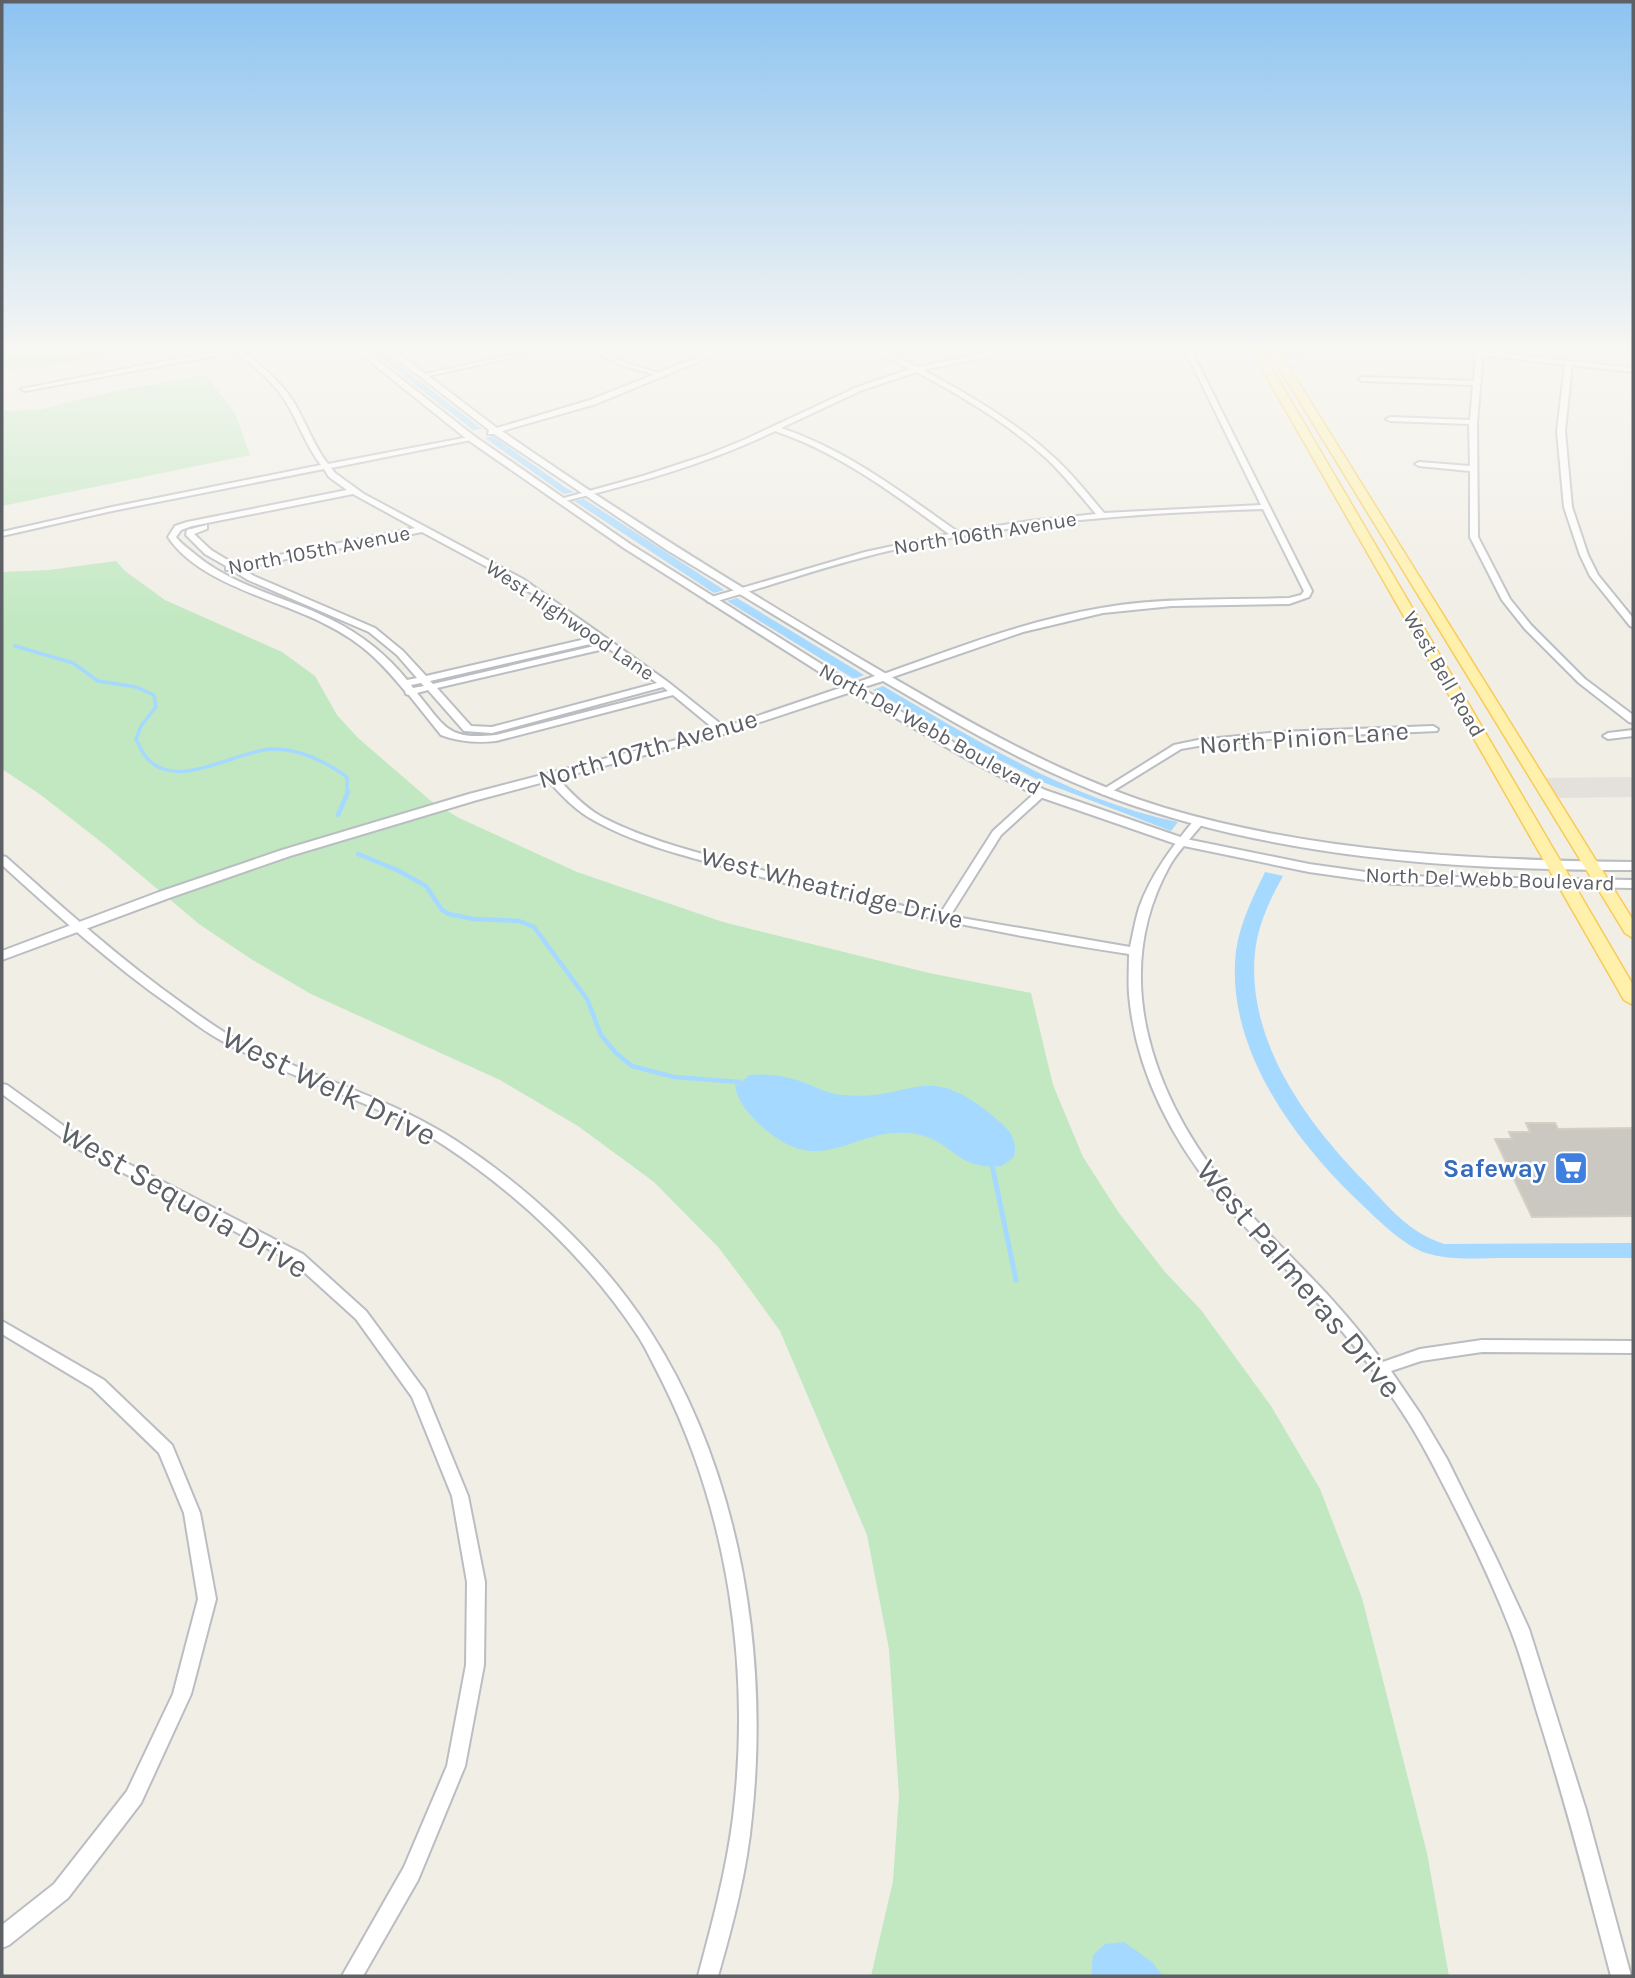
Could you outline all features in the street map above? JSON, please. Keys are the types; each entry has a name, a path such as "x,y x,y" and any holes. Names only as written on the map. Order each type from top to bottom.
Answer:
{"main road":[{"name":"West Bell Road","path":"1308,440 1633,1000"},
{"name":"West Bell Road","path":"1329,440 1633,933"}],"street":[{"name":"West Highwood Lane","path":"310,440 324,467 357,493 520,581 665,684 723,731"},
{"path":"2,534 16,535 324,467 459,440"},
{"name":"North Del Webb Boulevard","path":"474,440 711,600 852,688 971,757 1041,793 1182,842 1302,867 1370,877 1469,883 1633,884"},
{"name":"North Del Webb Boulevard","path":"510,440 587,494 884,677 1000,745 1104,792 1199,821 1298,843 1362,853 1471,863 1633,866"},
{"path":"561,500 635,482 744,440"},
{"path":"806,440 842,458 956,534"},
{"path":"1029,440 1048,456 1101,514"},
{"path":"1233,440 1266,507"},
{"path":"1473,440 1474,537 1506,600 1528,627 1582,681 1633,720"},
{"path":"1561,440 1568,507 1584,555 1594,576 1633,624"},
{"path":"1419,464 1473,469"},
{"path":"357,493 205,526 190,532 190,536 223,562 270,588 372,630 400,653 463,726 492,730 665,684"},
{"path":"357,493 211,519 178,528 172,537 210,569 249,590 303,611 351,634 378,654 445,733 455,737 481,740 496,738 675,692"},
{"name":"North 106th Avenue","path":"711,600 872,552 956,534 1101,514 1179,508 1266,507"},
{"name":"North 107th Avenue","path":"2,957 77,927 286,853 551,776 723,731 1015,631 1102,611 1175,602 1289,601 1305,597 1308,591 1266,507"},
{"name":"North 105th Avenue","path":"210,569 223,562 413,523"},
{"name":"North 105th Avenue","path":"210,569 233,568 423,529"},
{"path":"426,684 600,638"},
{"path":"406,688 610,645"},
{"name":"North Pinion Lane","path":"1104,792 1178,747 1198,743 1279,735 1433,729"},
{"path":"1608,736 1633,733"},
{"name":"West Wheatridge Drive","path":"551,776 569,798 589,813 633,834 778,879 943,918 1134,951"},
{"path":"943,918 997,833 1041,793"},
{"name":"West Palmeras Drive","path":"1199,821 1164,864 1140,922 1134,951 1136,1017 1142,1045 1164,1103 1218,1187 1319,1295 1380,1369 1439,1460 1516,1620 1583,1827 1621,1976"},
{"path":"1298,843 1306,853 1302,867"},
{"name":"West Welk Drive","path":"2,859 77,927 157,992 223,1037 298,1074 386,1107 433,1133 514,1189 549,1220 610,1287 650,1343 684,1405 711,1474 744,1616 748,1698 745,1772 736,1863 708,1976"},
{"path":"1370,877 1374,866 1381,864 1440,867 1471,863"},
{"name":"West Sequoia Drive","path":"2,1088 81,1145 248,1231 298,1258 307,1266 361,1315 419,1395 460,1496 475,1582 475,1665 456,1766 411,1873 352,1976"},
{"path":"2,1327 98,1384 166,1449 192,1513 207,1599 182,1695 134,1797 61,1891 2,1938"},
{"path":"1380,1369 1420,1356 1482,1346 1633,1347"}],"shaded area":[{"path":"1633,777 1633,797 1559,798 1546,778"}],"green space":[{"path":"2,440 245,440 250,455 2,506"},
{"path":"116,561 125,571 165,600 282,652 315,676 337,715 358,738 431,801 459,818 577,872 723,922 929,973 1031,993 1053,1085 1083,1157 1119,1213 1165,1272 1201,1310 1271,1406 1320,1489 1362,1598 1427,1853 1449,1976 871,1976 893,1881 899,1795 889,1649 867,1535 780,1331 719,1248 654,1182 578,1126 500,1080 311,994 251,959 199,924 105,845 41,795 2,769 2,572 49,570"}],"water":[{"path":"488,440 499,440 574,492 564,494"},
{"path":"584,499 724,590 714,593 574,501"},
{"path":"737,598 864,675 854,679 727,601"},
{"path":"883,686 989,747 1062,784 1138,812 1178,822 1171,831 1040,781 873,690"},
{"path":"1265,872 1283,876 1265,912 1255,952 1255,985 1260,1017 1270,1048 1284,1078 1302,1106 1343,1158 1383,1201 1410,1226 1444,1244 1633,1243 1633,1258 1465,1258 1426,1253 1408,1244 1389,1229 1331,1173 1286,1117 1267,1086 1241,1021 1235,986 1236,951 1244,920"},
{"path":"749,1075 783,1077 843,1095 867,1096 919,1086 951,1090 970,1099 1007,1129 1015,1144 1014,1157 1002,1166 974,1164 927,1137 893,1133 838,1148 820,1151 802,1149 782,1141 759,1124 743,1106 735,1084 739,1085"},
{"path":"1124,1942 1152,1962 1163,1976 1091,1976 1093,1955 1105,1944"}],"building":[{"name":"Safeway","path":"1526,1123 1555,1123 1558,1129 1633,1128 1633,1216 1532,1217 1495,1139 1512,1139 1509,1132 1530,1132"}],"waterway":[{"path":"15,646 73,663 98,681 136,687 154,695 156,707 141,726 136,739 145,756 159,767 190,771 257,751 281,749 311,757 347,777 347,794"},
{"path":"338,815 348,792"},
{"path":"358,854 397,870 426,886 442,910 449,914 473,919 519,921 534,927 587,999 601,1035 616,1053 632,1066 674,1077 740,1082"},
{"path":"992,1165 1016,1280"}],"place":[{"name":"Safeway","path":"1571,1168"}]}
